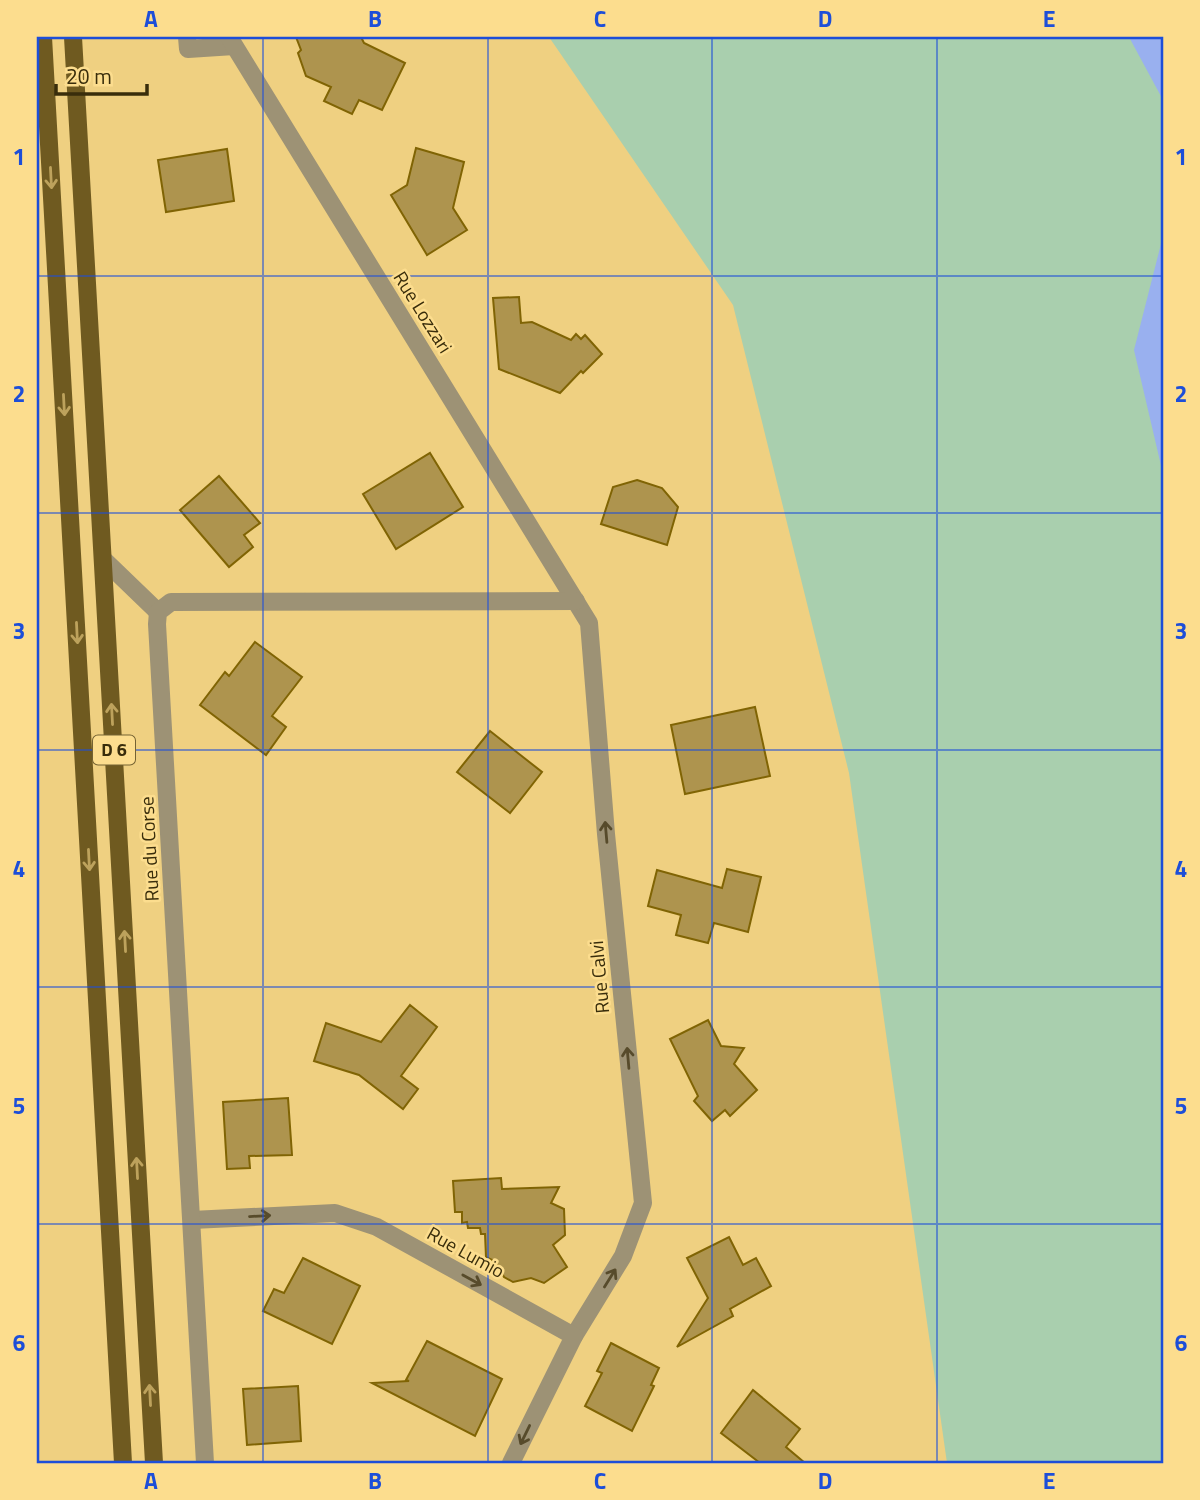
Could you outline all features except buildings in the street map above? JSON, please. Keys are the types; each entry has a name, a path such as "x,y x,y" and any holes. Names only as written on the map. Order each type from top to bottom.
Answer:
{"main road":[{"name":"D 6","path":"43,37 122,1458"},
{"name":"D 6","path":"73,37 154,1463"}],"street":[{"name":"Rue Lozzari","path":"187,37 188,49 231,41 576,601"},
{"path":"103,559 158,612 171,602 576,601"},
{"name":"Rue Calvi","path":"574,1336 623,1256 643,1203 606,834 589,623 576,601"},
{"name":"Rue du Corse","path":"158,612 205,1463"},
{"name":"Rue Lumio","path":"192,1220 335,1213 377,1227 574,1336"},
{"path":"511,1463 574,1336"}],"green space":[{"path":"549,37 1163,37 1163,1463 947,1463 849,773 733,305"}],"water":[{"path":"1129,37 1163,37 1163,100"},
{"path":"1163,236 1163,474 1134,350"}]}
